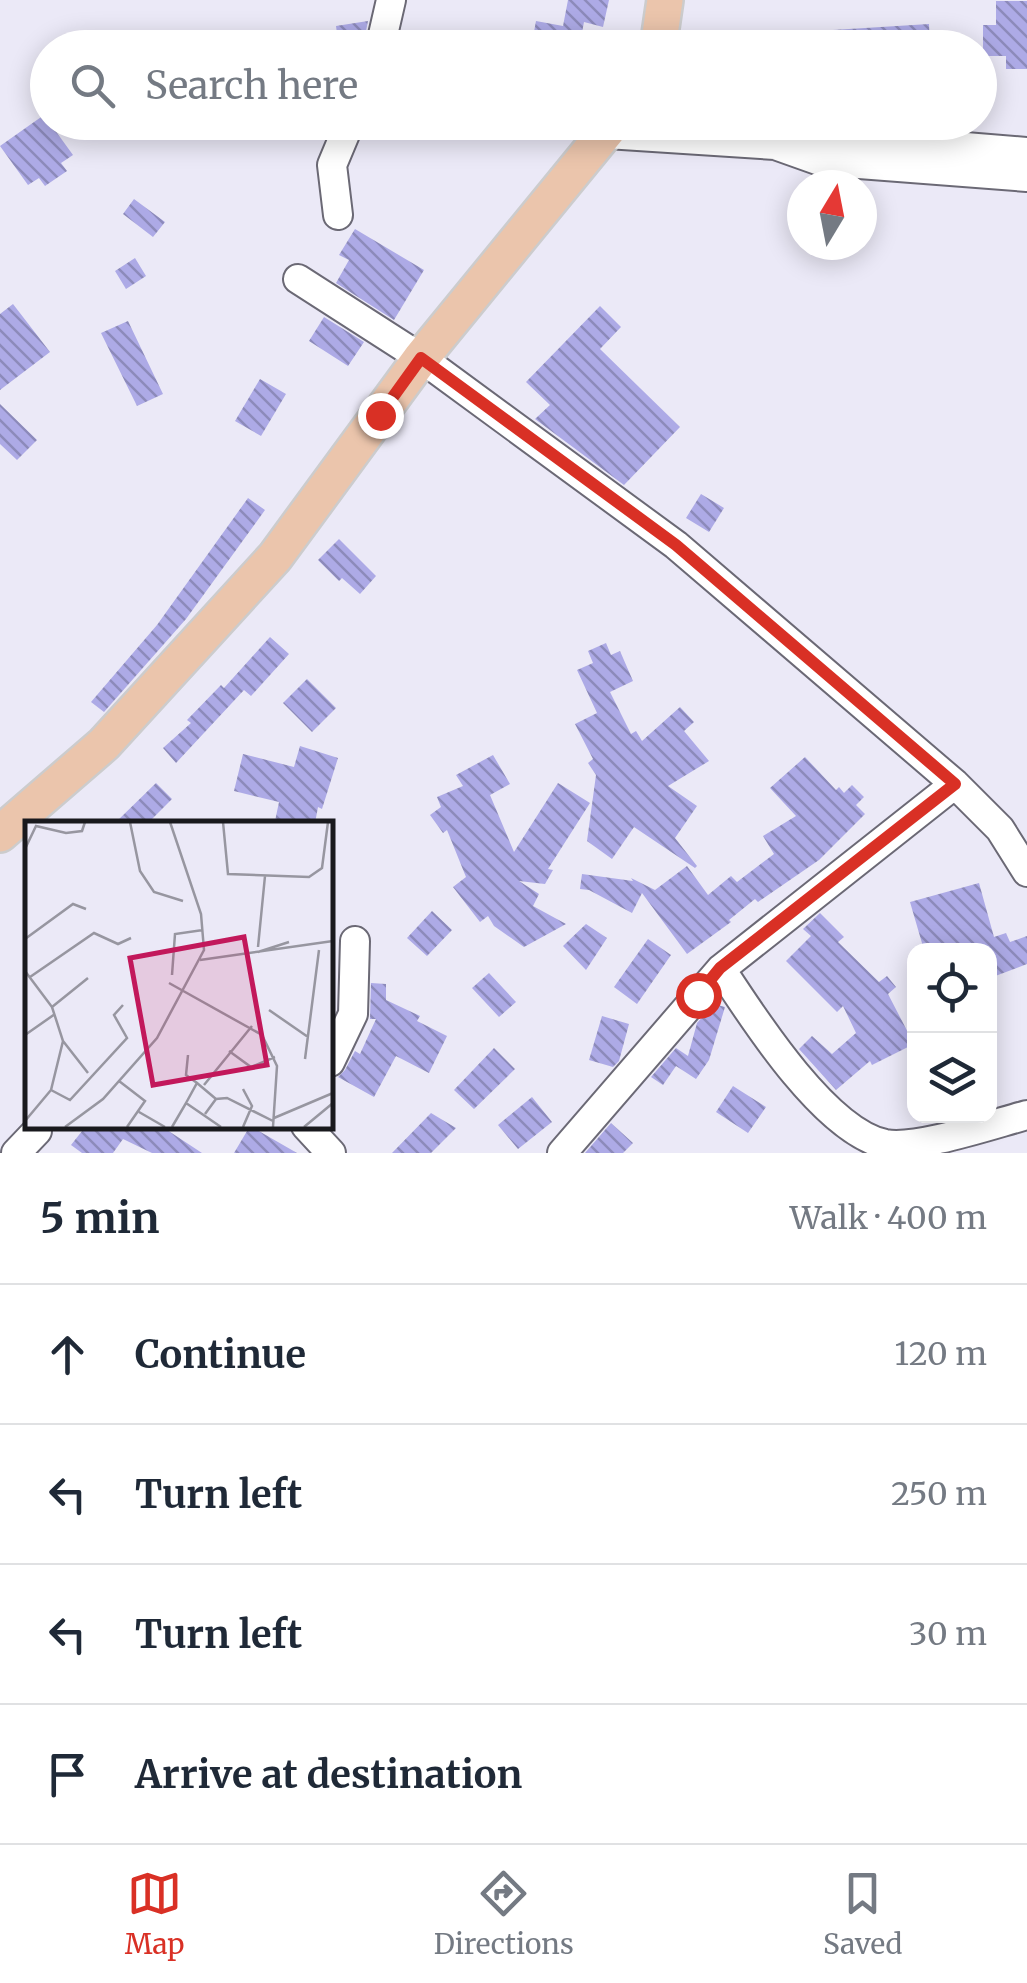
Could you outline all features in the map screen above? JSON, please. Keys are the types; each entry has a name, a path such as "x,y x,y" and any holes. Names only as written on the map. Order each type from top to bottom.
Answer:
{"main road":[{"path":"661,30 665,0"},
{"path":"0,834 104,744 276,557 421,358 600,140"}],"street":[{"path":"384,30 391,0"},
{"path":"338,215 332,165 342,140"},
{"path":"726,140 775,145 820,161 1027,178"},
{"path":"775,145 800,140"},
{"path":"872,140 1027,152"},
{"path":"298,278 421,358 676,545 955,784 1000,829 1027,872"},
{"path":"562,1153 720,968 955,784"},
{"path":"332,1058 353,1014 355,941"},
{"path":"720,968 776,1053 848,1126 866,1138 888,1144 914,1143 1027,1115"},
{"path":"308,1128 330,1153"},
{"path":"16,1153 37,1132"}],"building":[{"path":"568,0 609,0 603,27 584,22 582,30 534,30 536,21 563,26"},
{"path":"996,1 1027,1 1027,69 1006,69 1006,56 997,56 997,30 983,30 983,25 996,25"},
{"path":"368,21 366,30 337,30 336,26"},
{"path":"929,24 929,30 833,30"},
{"path":"30,125 30,140 62,140 73,155 61,163 67,171 45,186 39,178 28,185 0,146"},
{"path":"134,199 165,222 153,237 123,214"},
{"path":"355,229 424,270 394,320 336,283 349,260 339,255"},
{"path":"135,258 146,276 126,289 115,271"},
{"path":"13,304 50,352 0,390 0,314"},
{"path":"600,306 621,327 600,349 680,427 624,485 535,419 550,405 526,382"},
{"path":"324,317 364,342 348,366 309,341"},
{"path":"128,321 163,394 137,406 101,333"},
{"path":"260,379 286,394 261,436 235,421"},
{"path":"0,404 37,440 17,460 0,444"},
{"path":"701,494 724,508 709,532 686,518"},
{"path":"248,498 265,510 186,619 104,712 91,702 157,625"},
{"path":"339,539 376,576 360,594 342,578 339,581 318,560"},
{"path":"270,637 289,654 251,696 244,690 176,763 163,748"},
{"path":"606,643 611,655 620,651 633,681 610,692 631,734 636,731 642,741 680,707 694,722 684,731 709,761 668,786 697,806 675,838 695,868 634,827 612,859 587,841 596,775 588,763 593,759 575,724 597,713 577,670 593,663 588,651"},
{"path":"307,679 336,708 312,732 283,703"},
{"path":"300,746 338,758 315,821 275,821 279,802 234,791 243,754 294,767"},
{"path":"493,755 510,784 490,795 514,852 558,783 590,803 548,869 553,870 545,884 519,881 539,894 533,906 566,924 524,947 494,926 488,916 480,922 453,887 466,877 447,830 443,833 430,815 441,807 437,797 463,786 456,775"},
{"path":"805,757 836,790 839,787 844,793 852,785 864,797 856,805 865,814 819,860 758,902 755,899 687,954 642,893 632,913 580,889 582,874 633,881 631,878 655,890 687,866 708,895 731,876 737,882 774,854 763,836 796,816 770,788"},
{"path":"156,783 172,799 150,821 117,821"},
{"path":"979,883 994,937 1006,933 1010,942 1027,936 1027,964 997,975 997,943 922,943 910,902"},
{"path":"432,911 452,930 427,956 407,938"},
{"path":"820,913 844,937 838,942 879,982 887,976 896,987 888,994 907,1031 907,1048 872,1065 870,1061 836,1090 799,1049 812,1036 832,1054 856,1033 843,1006 837,1012 786,961 811,936 803,929"},
{"path":"586,924 607,938 586,970 563,946"},
{"path":"648,939 671,955 637,1004 614,987"},
{"path":"489,973 516,1002 499,1017 472,988"},
{"path":"371,983 386,984 386,1000 420,1016 417,1021 447,1036 429,1073 396,1056 374,1097 338,1077 355,1051 360,1054 376,1019 370,1019"},
{"path":"714,1004 725,1007 709,1060 696,1079 676,1066 663,1085 651,1077 676,1048 688,1056 697,1023"},
{"path":"602,1016 629,1024 619,1061 613,1067 589,1060"},
{"path":"494,1048 515,1069 474,1109 454,1090"},
{"path":"733,1086 766,1107 748,1133 716,1112"},
{"path":"532,1097 552,1122 518,1149 498,1125"},
{"path":"431,1113 456,1128 431,1153 392,1153"},
{"path":"611,1123 633,1143 623,1153 585,1153"},
{"path":"84,1128 164,1128 202,1153 152,1153 123,1139 113,1153 82,1153 71,1145"},
{"path":"249,1128 253,1128 297,1153 234,1153"}],"route":[{"path":"380,415 421,358 676,545 955,784 720,968 698,995"}]}
